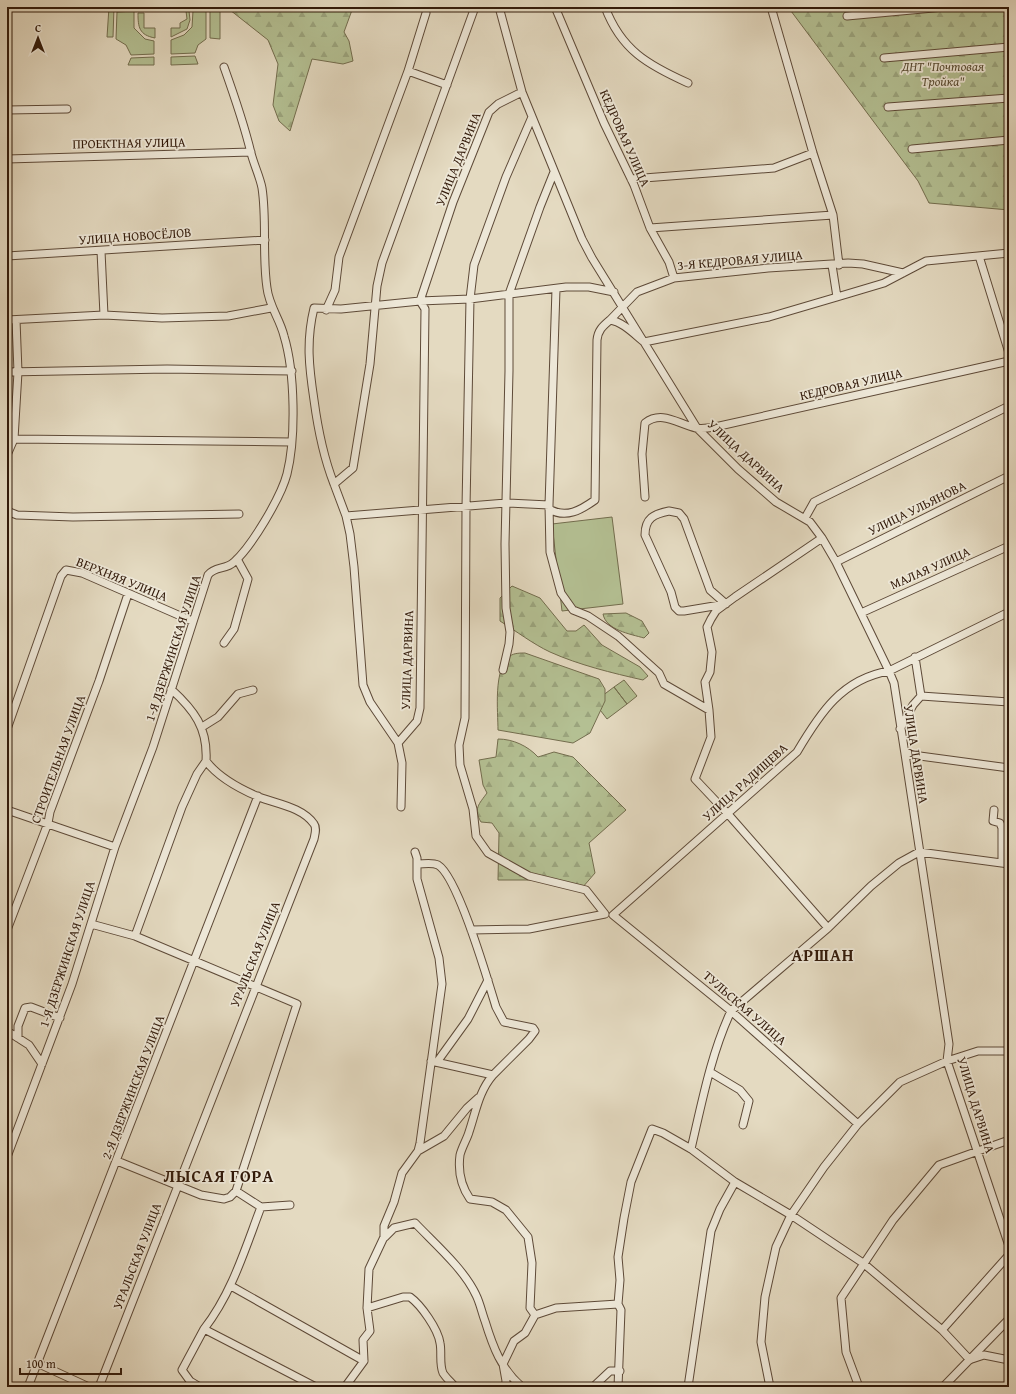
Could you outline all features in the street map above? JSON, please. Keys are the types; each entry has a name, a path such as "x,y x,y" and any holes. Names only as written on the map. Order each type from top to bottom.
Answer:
{"street":[{"path":"334,484 353,468 364,408 377,305 377,286 382,263 475,7"},
{"path":"499,7 522,92 554,172 586,245 623,305"},
{"name":"КЕДРОВАЯ УЛИЦА","path":"555,7 604,123 631,179 650,228 669,262 674,278"},
{"path":"605,7 621,38 633,52 647,63 688,83"},
{"path":"771,7 813,153 833,215 837,297"},
{"path":"847,16 944,7"},
{"path":"426,13 408,70 339,257 335,290 326,310 470,298 578,286 614,292"},
{"path":"884,58 1009,47"},
{"name":"1-Я ДЗЕРЖИНСКАЯ УЛИЦА","path":"7,1157 60,1018 115,847 141,780 192,622 211,571 231,565 250,544 268,514 287,475 291,442 292,371 281,324 271,308 267,288 262,188 242,118 224,67"},
{"path":"408,70 447,85"},
{"name":"УЛИЦА ДАРВИНА","path":"326,310 314,308 310,325 308,362 318,434 324,459 346,516 354,567 363,685 380,718 398,743 417,721 420,708 425,309 420,301 453,202 489,112 498,104 522,92"},
{"path":"888,107 1009,98"},
{"path":"7,110 67,109"},
{"path":"471,930 529,929 605,914 586,890 529,876 488,853 476,836 471,801 460,765 459,745 465,718 466,507 470,298 474,265 506,178 532,117"},
{"path":"912,149 1009,140"},
{"name":"ПРОЕКТНАЯ УЛИЦА","path":"7,159 251,152"},
{"path":"631,179 774,168 813,153"},
{"path":"503,670 510,632 506,608 509,294 554,172"},
{"path":"650,228 833,215"},
{"name":"УЛИЦА НОВОСЁЛОВ","path":"7,256 265,240"},
{"path":"101,251 104,314"},
{"path":"644,342 769,317 884,283 926,261 1009,253"},
{"path":"979,256 1009,353"},
{"name":"3-Я КЕДРОВАЯ УЛИЦА","path":"610,320 623,305 643,288 674,278 768,268 848,263 863,264 903,273"},
{"path":"556,289 549,507 550,552 561,593 573,610 588,616 618,636 659,673 664,684 709,710"},
{"name":"УЛИЦА ДАРВИНА","path":"623,305 697,428 738,469 776,502 810,522 822,538 836,562 889,671 894,684 949,1044 947,1061 1009,1246"},
{"path":"7,320 104,314 162,318 228,316 271,308"},
{"path":"7,455 11,438 18,372 16,320"},
{"path":"346,516 506,503 549,507 555,513 582,510 595,500 597,334 610,320"},
{"name":"УЛИЦА ДАРВИНА","path":"610,320 619,323 644,342"},
{"name":"КЕДРОВАЯ УЛИЦА","path":"697,428 715,428 1009,361"},
{"path":"7,372 167,369 292,371"},
{"path":"805,518 814,502 1009,406"},
{"path":"645,497 642,454 644,423 653,418 659,417 667,418 697,428"},
{"path":"11,438 291,442"},
{"name":"УЛИЦА УЛЬЯНОВА","path":"836,562 1009,476"},
{"path":"7,511 17,515 73,517 239,514"},
{"path":"675,512 681,515 684,519 710,590 726,604 684,611 679,611 675,607 671,592 645,535 645,525 648,520 661,513 675,512"},
{"path":"822,538 716,611 707,627 712,652 710,677 706,678 705,682 711,737 695,779 728,814 828,928"},
{"name":"МАЛАЯ УЛИЦА","path":"861,613 1009,546"},
{"path":"224,643 234,629 248,579 237,559"},
{"name":"ВЕРХНЯЯ УЛИЦА","path":"7,729 61,576 66,570 82,573 192,622"},
{"name":"СТРОИТЕЛЬНАЯ УЛИЦА","path":"7,930 48,823 50,812 99,681 128,594"},
{"name":"УЛИЦА РАДИЩЕВА","path":"613,915 797,752 814,724 846,688 875,673 889,671 1009,612"},
{"path":"915,657 921,696"},
{"path":"135,936 182,807 197,774 206,761 206,741 202,727 185,702 171,689"},
{"path":"202,727 218,717 238,694 253,690"},
{"path":"921,696 1009,702"},
{"path":"900,729 913,705 921,696"},
{"path":"398,743 402,763 401,807"},
{"path":"905,754 1009,768"},
{"name":"УРАЛЬСКАЯ УЛИЦА","path":"99,1387 316,830 314,824 297,810 258,796 218,775 206,761"},
{"name":"2-Я ДЗЕРЖИНСКАЯ УЛИЦА","path":"28,1387 196,960 258,796"},
{"path":"7,810 115,847"},
{"path":"691,1149 722,1029 731,1011 828,928 871,886 899,863 919,852 1006,863 1002,828 1000,823 993,821 994,810"},
{"path":"415,852 417,879 439,958 442,984 434,1062 418,1151"},
{"path":"417,864 426,863 438,865 446,873 457,892 496,1007 504,1022 533,1028 535,1031 486,1083 460,1154 463,1188 470,1199 492,1202 506,1210 528,1237 532,1263 530,1308 535,1315"},
{"name":"ТУЛЬСКАЯ УЛИЦА","path":"613,915 731,1011 858,1124"},
{"path":"91,924 135,936 196,960 297,1004 236,1191 230,1197 219,1198 201,1195 178,1184 117,1161"},
{"path":"434,1062 468,1019 488,980"},
{"path":"18,1038 18,1026 25,1008 31,1007 60,1018"},
{"path":"7,1031 29,1045 42,1064"},
{"path":"770,1387 761,1342 765,1297 776,1246 791,1216 824,1167 858,1124 900,1082 947,1061 978,1051 1009,1051"},
{"path":"434,1062 493,1075"},
{"path":"710,1072 740,1090 749,1101 743,1125"},
{"path":"384,1237 384,1226 394,1202 402,1173 418,1151 444,1136 467,1108 480,1096"},
{"path":"618,1387 620,1370 621,1310 618,1304 620,1280 618,1257 631,1182 652,1129 663,1133 691,1149 735,1182 791,1216 863,1263 942,1330 970,1360"},
{"path":"859,1387 846,1352 841,1298 893,1220 939,1165 977,1150 1009,1140"},
{"path":"688,1387 711,1231 720,1209 735,1182"},
{"path":"236,1191 261,1207 290,1205"},
{"path":"200,1387 190,1381 182,1370 204,1329 217,1313 230,1286 261,1207"},
{"path":"345,1387 364,1361 363,1340 370,1330 367,1308 369,1269 384,1237 394,1228 415,1223 468,1281 477,1296 491,1341 502,1364 509,1375 522,1387"},
{"path":"942,1330 1008,1256 1009,1253"},
{"path":"230,1286 364,1361"},
{"path":"367,1308 403,1297 410,1297 415,1301 430,1320 437,1334 440,1341 441,1368 444,1375 455,1387"},
{"path":"505,1387 506,1381 502,1364 514,1341 525,1333 535,1315 556,1308 618,1304"},
{"path":"943,1387 1009,1319"},
{"path":"204,1329 316,1387"},
{"path":"970,1360 984,1355 1009,1360"},
{"path":"37,1363 89,1387"},
{"path":"593,1387 610,1371 620,1370"}],"green space":[{"path":"109,7 114,7 113,37 107,37"},
{"path":"210,7 220,7 220,39 210,38"},
{"path":"229,7 352,7 344,32 349,41 353,61 343,64 312,59 290,131 279,121 273,105 278,64 268,40 230,10"},
{"name":"ДНТ \"Почтовая Тройка\"","path":"788,7 1009,7 1009,210 929,203 918,181"},
{"path":"134,11 134,28 145,39 154,41 154,54 131,55 126,45 116,39 117,12"},
{"path":"186,11 189,11 190,20 187,29 171,37 171,28 180,28 180,23 187,19"},
{"path":"193,11 206,11 206,39 198,45 195,53 171,54 171,40 184,35 192,27"},
{"path":"138,13 144,13 144,28 155,28 155,38 146,35 140,30"},
{"path":"195,56 198,64 171,65 171,57"},
{"path":"154,57 154,65 128,65 131,58"},
{"path":"612,517 623,604 562,611 552,524"},
{"path":"512,586 540,598 567,631 576,631 584,625 602,645 640,667 648,676 643,680 584,665 561,657 544,649 500,621 500,598"},
{"path":"626,613 642,621 649,633 644,638 614,628 605,619 603,614"},
{"path":"525,653 599,679 605,689 605,701 590,733 573,743 498,730 497,702 501,670 510,656"},
{"path":"624,680 637,696 627,704 614,687"},
{"path":"614,687 627,704 607,719 594,702"},
{"path":"498,739 509,740 520,744 538,757 554,752 573,757 626,810 589,843 595,873 582,888 548,880 498,880 499,833 492,823 481,822 477,814 477,810 479,804 487,793 483,785 479,760 496,757"}],"district":[{"name":"АРШАН","path":"823,954"},
{"name":"ЛЫСАЯ ГОРА","path":"219,1175"}]}
